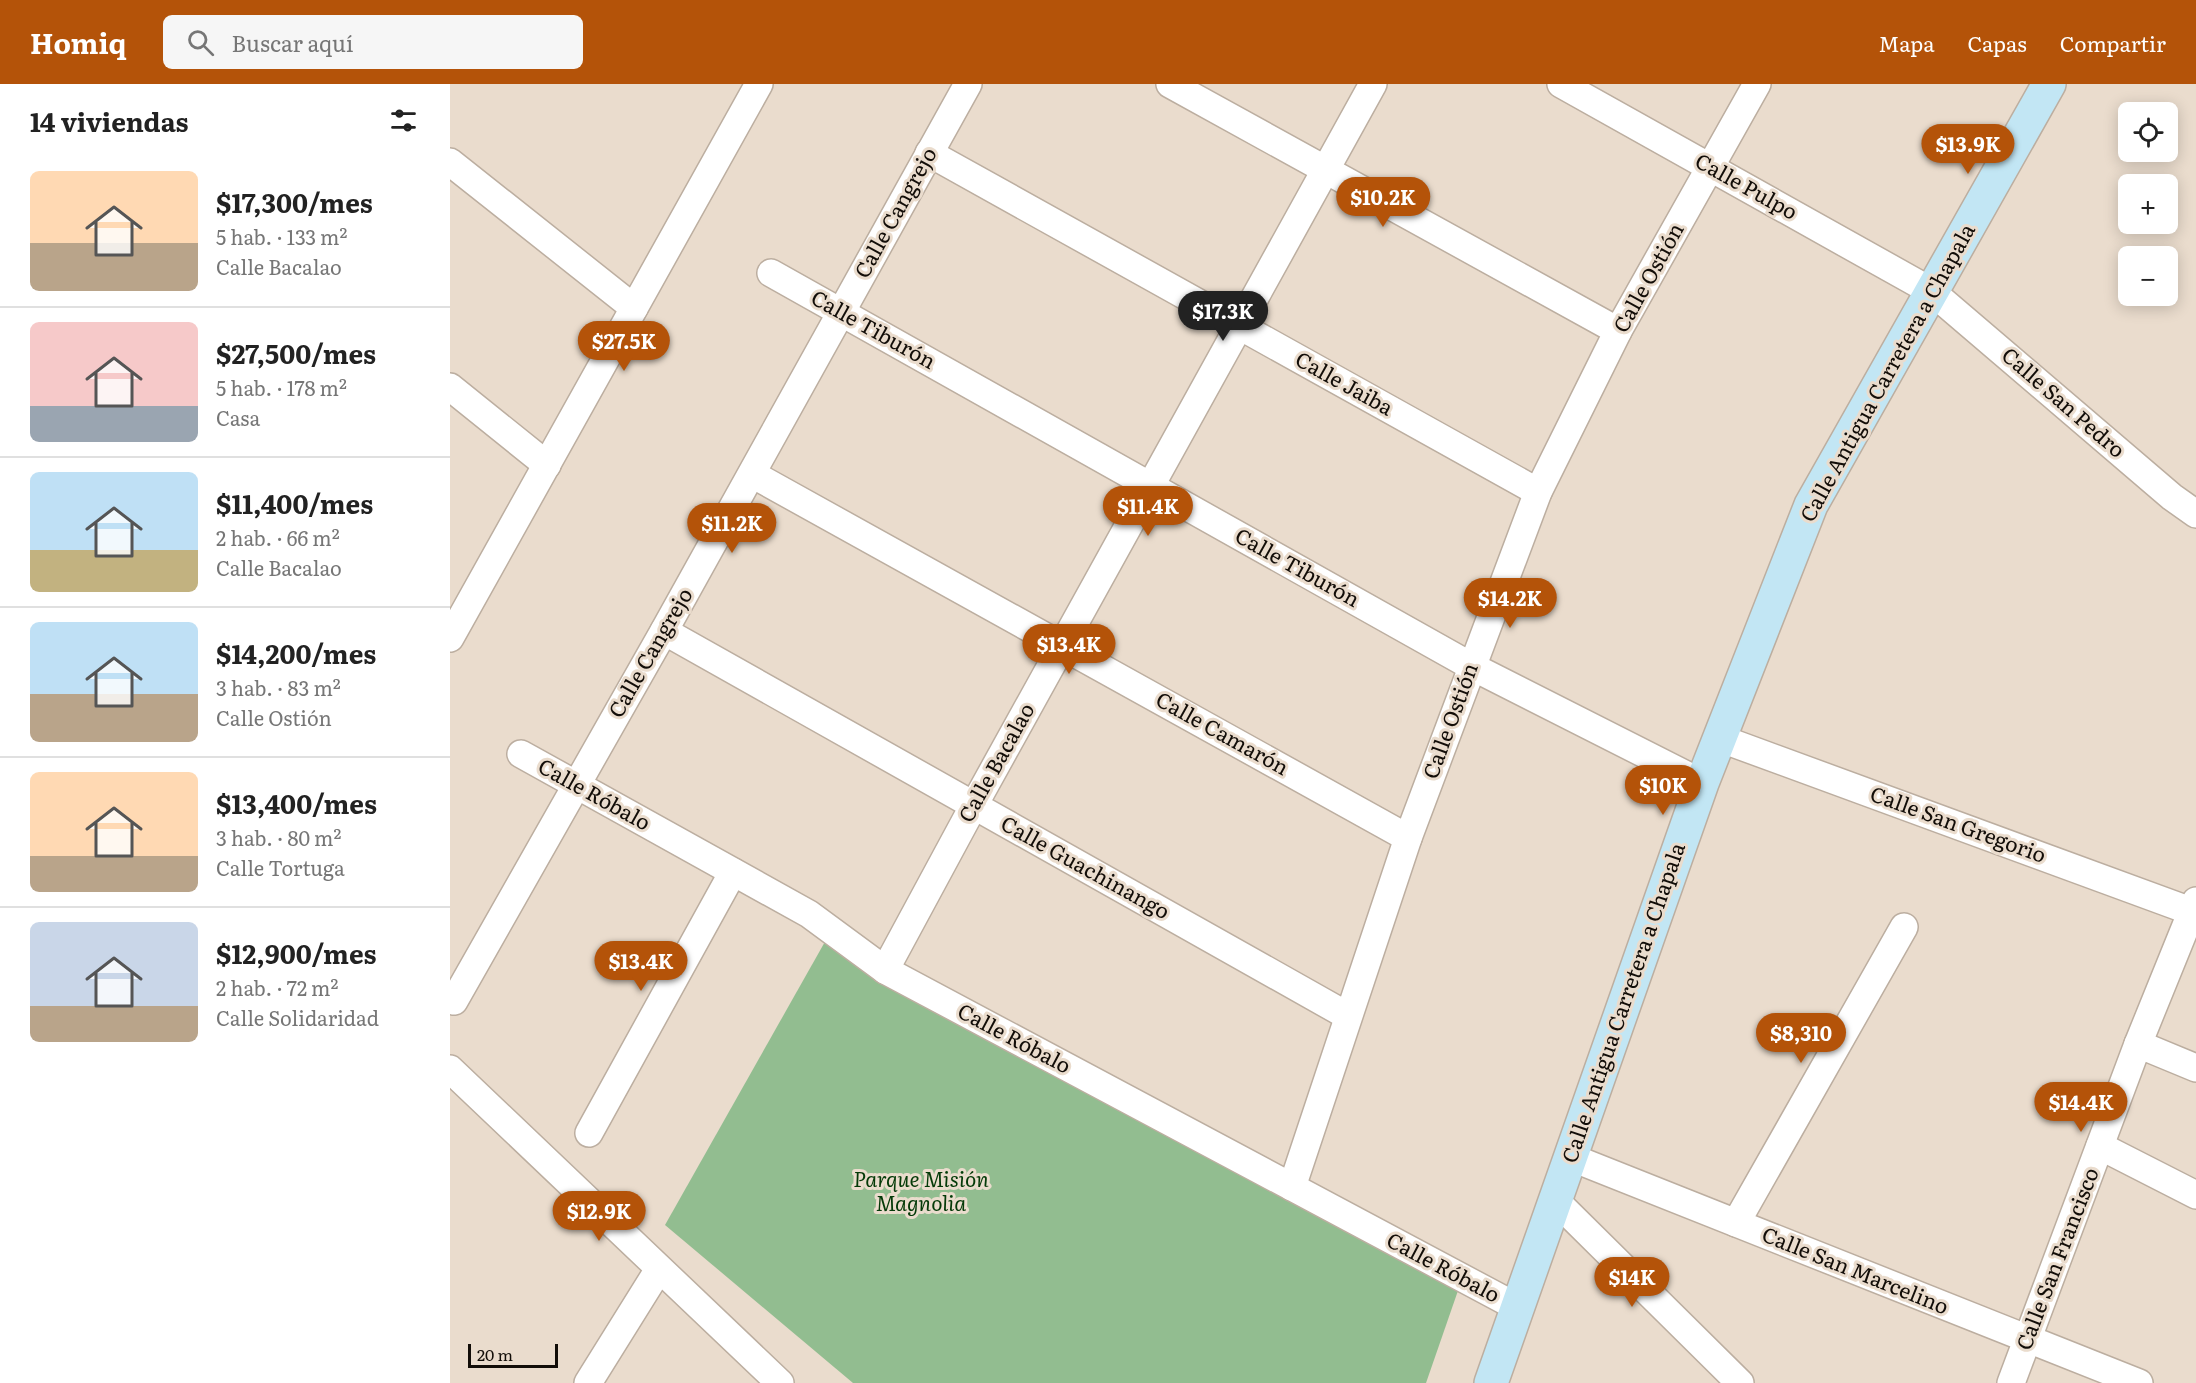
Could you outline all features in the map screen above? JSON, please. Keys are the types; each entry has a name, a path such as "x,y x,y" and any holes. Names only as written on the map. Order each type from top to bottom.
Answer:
{"main road":[{"name":"Calle Antigua Carretera a Chapala","path":"1491,1383 1702,783 1811,505 2049,84"}],"street":[{"path":"454,622 547,465 759,84"},
{"name":"Calle Cangrejo","path":"454,1000 664,631 968,84"},
{"path":"1170,84 1618,332"},
{"name":"Calle Bacalao","path":"885,970 1373,84"},
{"name":"Calle Pulpo","path":"1561,84 1931,291"},
{"name":"Calle Ostión","path":"1292,1187 1408,838 1538,492 1618,332 1757,84"},
{"name":"Calle Jaiba","path":"929,153 1538,492"},
{"path":"450,162 634,308"},
{"name":"Calle Tiburón","path":"771,273 1471,666 1702,783"},
{"name":"Calle San Pedro","path":"1931,291 2172,497 2196,514"},
{"path":"450,387 547,465"},
{"name":"Calle Camarón","path":"752,474 1408,838"},
{"name":"Calle Guachinango","path":"664,631 1348,1016"},
{"name":"Calle San Gregorio","path":"1719,738 2194,908"},
{"name":"Calle Róbalo","path":"521,754 809,914 885,970 1517,1307"},
{"path":"589,1133 733,872"},
{"name":"Calle San Francisco","path":"2011,1383 2138,1044 2194,908"},
{"path":"1736,1223 1904,927"},
{"path":"2138,1044 2196,1068"},
{"path":"450,1069 780,1383"},
{"path":"2100,1146 2196,1194"},
{"name":"Calle San Marcelino","path":"1570,1157 2139,1383"},
{"path":"1555,1200 1740,1383"},
{"path":"588,1383 659,1269"}],"green space":[{"name":"Parque Misión Magnolia","path":"835,924 1461,1282 1426,1383 853,1383 665,1225"}]}
